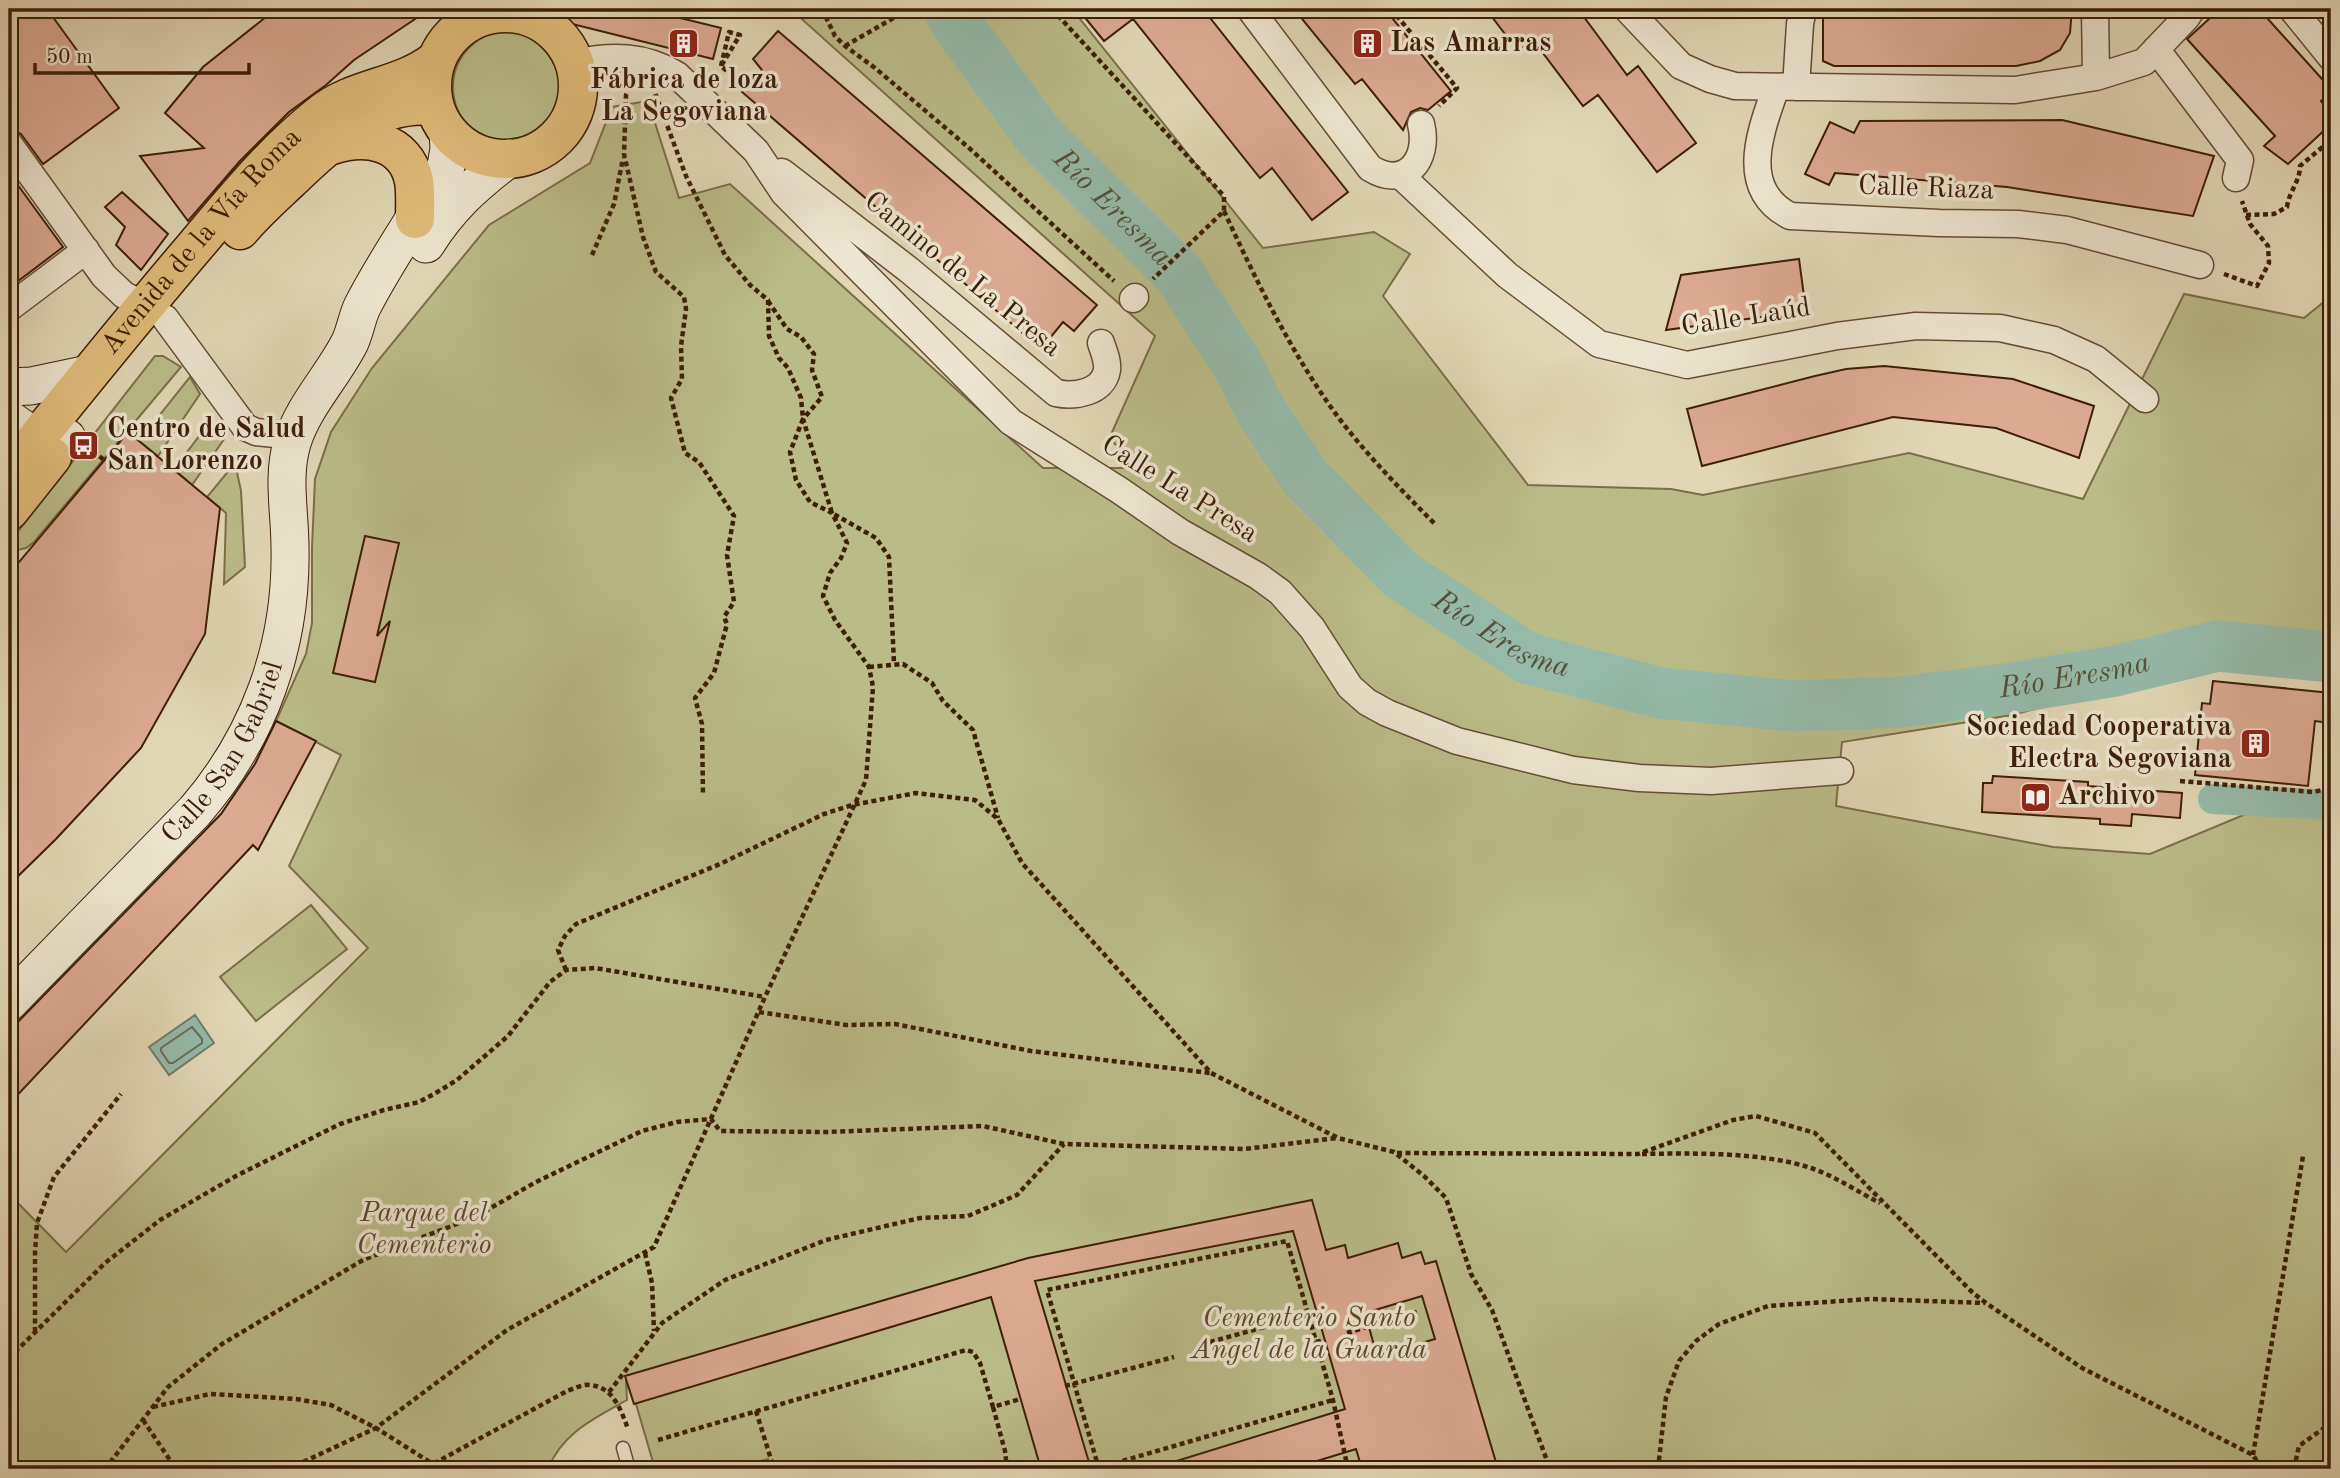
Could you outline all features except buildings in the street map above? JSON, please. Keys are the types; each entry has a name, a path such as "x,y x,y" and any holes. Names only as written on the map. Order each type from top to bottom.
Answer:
{"main road":[{"path":"516,13 563,41 574,63 578,83 575,106 561,132 538,151 509,158 494,158 466,148 441,119 432,91 435,61 447,39 458,29 516,13"},
{"name":"Avenida de la Vía Roma","path":"9,511 38,432 155,311 268,161 323,111 348,98 416,75 435,61"},
{"name":"Avenida de la Vía Roma","path":"9,473 38,432 88,374 347,130 376,115 407,106 441,119"},
{"name":"Calle San Gabriel","path":"9,1002 195,811 218,784 253,726 271,681 289,602 287,470 294,436 351,340 362,308 446,166 449,149 441,119"},
{"path":"324,149 357,139 370,139 392,147 407,162 411,171 415,219"},
{"name":"Calle San Gabriel","path":"351,340 369,329 378,318 453,206 509,158"},
{"path":"9,387 31,386 88,374"}],"street":[{"name":"Calle Laúd","path":"1250,9 1370,168 1384,176 1400,175 1507,275 1599,344 1687,365 1837,335 1916,326 2000,328 2054,340 2096,359 2145,399"},
{"path":"1627,9 1681,66 1710,79 1735,86 2015,90 2096,77 2144,62 2192,9"},
{"name":"Calle Riaza","path":"1803,9 1786,87 1762,129 1756,164 1759,182 1776,208 1790,216 2031,225 2067,230 2206,267"},
{"path":"2095,9 2096,77"},
{"path":"2292,9 2331,57"},
{"path":"2156,49 2240,160 2236,178"},
{"name":"Calle La Presa","path":"574,63 624,57 663,66 677,75 756,151 784,192 1012,422 1180,532 1258,576 1280,592 1318,637 1350,688 1367,702 1387,713 1457,740 1573,770 1640,778 1710,781 1840,771"},
{"path":"1400,175 1415,165 1421,156 1424,144 1421,124"},
{"path":"9,144 104,276 131,300 155,311 245,427 256,432 294,436"},
{"name":"Camino de La Presa","path":"756,151 909,270 1056,393 1069,396 1082,394 1097,386 1107,369 1101,343"},
{"path":"9,308 86,250"}],"lane":[{"path":"623,1448 629,1469"}],"path":[{"path":"822,9 835,36 968,146 1134,298 1224,211"},
{"path":"846,46 909,9"},
{"path":"1052,9 1224,196 1224,211 1288,340 1338,416 1386,474 1435,524"},
{"path":"1391,9 1457,88 1421,124"},
{"path":"729,32 740,34 733,45 721,66 729,32"},
{"path":"721,66 737,80"},
{"path":"654,92 686,176 724,256 750,285 768,300 787,329 802,337 814,354 812,370 822,397 803,419 790,452 796,480 810,502 876,538 889,557 894,663"},
{"path":"592,255 614,204 624,154 626,95"},
{"path":"2246,215 2274,214 2287,207 2288,196 2298,183 2300,166 2331,140"},
{"path":"624,154 647,249 656,272 684,297 686,309 681,346 682,379 671,398 685,453 699,462 734,516 727,555 734,602 724,617 727,624 714,673 695,698 702,723 703,796"},
{"path":"2206,267 2257,286 2266,271 2269,262 2268,246 2254,230 2246,215 2236,178"},
{"path":"288,1469 376,1428 507,1330 654,1247 852,805 866,780 873,687 869,667 835,620 824,596 830,573 841,558 847,543 832,513 803,419 801,398 788,368 779,358 769,336 768,300"},
{"path":"869,667 903,664 932,683 943,701 973,730 998,819 1022,863 1211,1073"},
{"path":"2180,781 2313,792 2331,788"},
{"path":"566,970 558,950 565,936 576,924 720,864 824,814 852,805 916,793 975,800 998,819"},
{"path":"9,1358 105,1263 160,1220 236,1176 340,1124 419,1102 457,1080 508,1036 550,982 566,970 595,968 765,998"},
{"path":"759,1012 846,1025 895,1024 1031,1051 1211,1073 1338,1138 1394,1152 1703,1154 1769,1160 1812,1168 1884,1205"},
{"path":"35,1332 37,1223 54,1177 121,1094"},
{"path":"1638,1154 1733,1120 1756,1116 1815,1133 1884,1205 1986,1303 2082,1368 2253,1455 2262,1469"},
{"path":"711,1119 720,1131 827,1132 983,1126 1064,1144 1244,1149 1338,1138"},
{"path":"105,1469 168,1387 222,1344 363,1261 475,1217 536,1182 642,1131 677,1122 711,1119"},
{"path":"609,1392 662,1323 725,1280 826,1240 920,1218 968,1216 1017,1195 1064,1144"},
{"path":"1394,1152 1447,1198 1471,1274 1492,1310 1550,1469"},
{"path":"2253,1455 2303,1156"},
{"path":"1333,1400 1099,1469 1047,1290 1287,1241 1333,1400 1348,1469"},
{"path":"645,1253 652,1283 654,1333"},
{"path":"1658,1469 1666,1397 1679,1361 1696,1342 1719,1324 1768,1306 1870,1299 1986,1303"},
{"path":"1347,1333 1420,1311"},
{"path":"1210,1342 1308,1315"},
{"path":"1317,1342 1325,1340"},
{"path":"658,1440 966,1350 973,1352 980,1363 1005,1451 1007,1469"},
{"path":"1065,1386 1174,1357"},
{"path":"418,1469 433,1464 567,1391 589,1385 609,1392 620,1406"},
{"path":"152,1407 210,1394 296,1399 331,1405 376,1428 433,1464"},
{"path":"993,1407 1020,1399"},
{"path":"757,1411 774,1469"},
{"path":"143,1420 176,1469"},
{"path":"2294,1469 2299,1446 2331,1423"}],"green space":[{"path":"793,9 1072,9 1263,248 1374,232 1410,254 1383,296 1528,485 1671,489 1703,495 1909,453 2083,499 2184,294 2304,318 2331,296 2331,668 2283,666 2226,671 2195,667 2192,677 2083,696 2012,715 1842,742 1836,806 2053,847 2150,854 2253,811 2331,802 2331,1469 771,1469 768,1459 732,1469 655,1469 626,1380 627,1400 592,1420 571,1436 554,1456 548,1469 9,1469 9,1194 66,1252 368,948 289,866 341,755 276,721 306,654 312,623 315,479 331,432 372,368 489,225 590,163 612,107 648,101 679,198 730,184 1043,468 1144,468 1109,439 1155,336"},
{"path":"509,31 530,35 549,47 561,66 565,87 561,108 549,127 530,139 509,143 488,139 469,127 457,108 453,87 457,66 469,47 488,35"},
{"path":"155,356 163,356 181,367 34,542 26,548 9,552 9,543"},
{"path":"190,377 200,394 158,456 139,441"},
{"path":"210,422 227,435 192,485 174,469"},
{"path":"235,463 241,491 245,567 224,584 226,513 207,497"},
{"path":"311,905 347,949 256,1021 220,977"}],"water":[{"path":"195,1015 214,1043 169,1075 149,1047"}],"waterway":[{"name":"Río Eresma","path":"948,9 1039,136 1179,274 1237,364 1261,411 1305,477 1401,575 1527,658 1660,693 1793,706 1901,702 2012,688 2115,671 2218,646 2331,657"},
{"path":"2213,799 2331,805"}],"place":[{"name":"Fábrica de loza La Segoviana","path":"684,44"},
{"name":"Las Amarras","path":"1367,44"},
{"name":"Centro de Salud San Lorenzo","path":"84,446"},
{"name":"Sociedad Cooperativa Electra Segoviana","path":"2255,744"},
{"name":"Archivo","path":"2035,797"}],"park label":[{"name":"Parque del Cementerio","path":"424,1230"},
{"name":"Cementerio Santo Angel de la Guarda","path":"1309,1335"}]}
